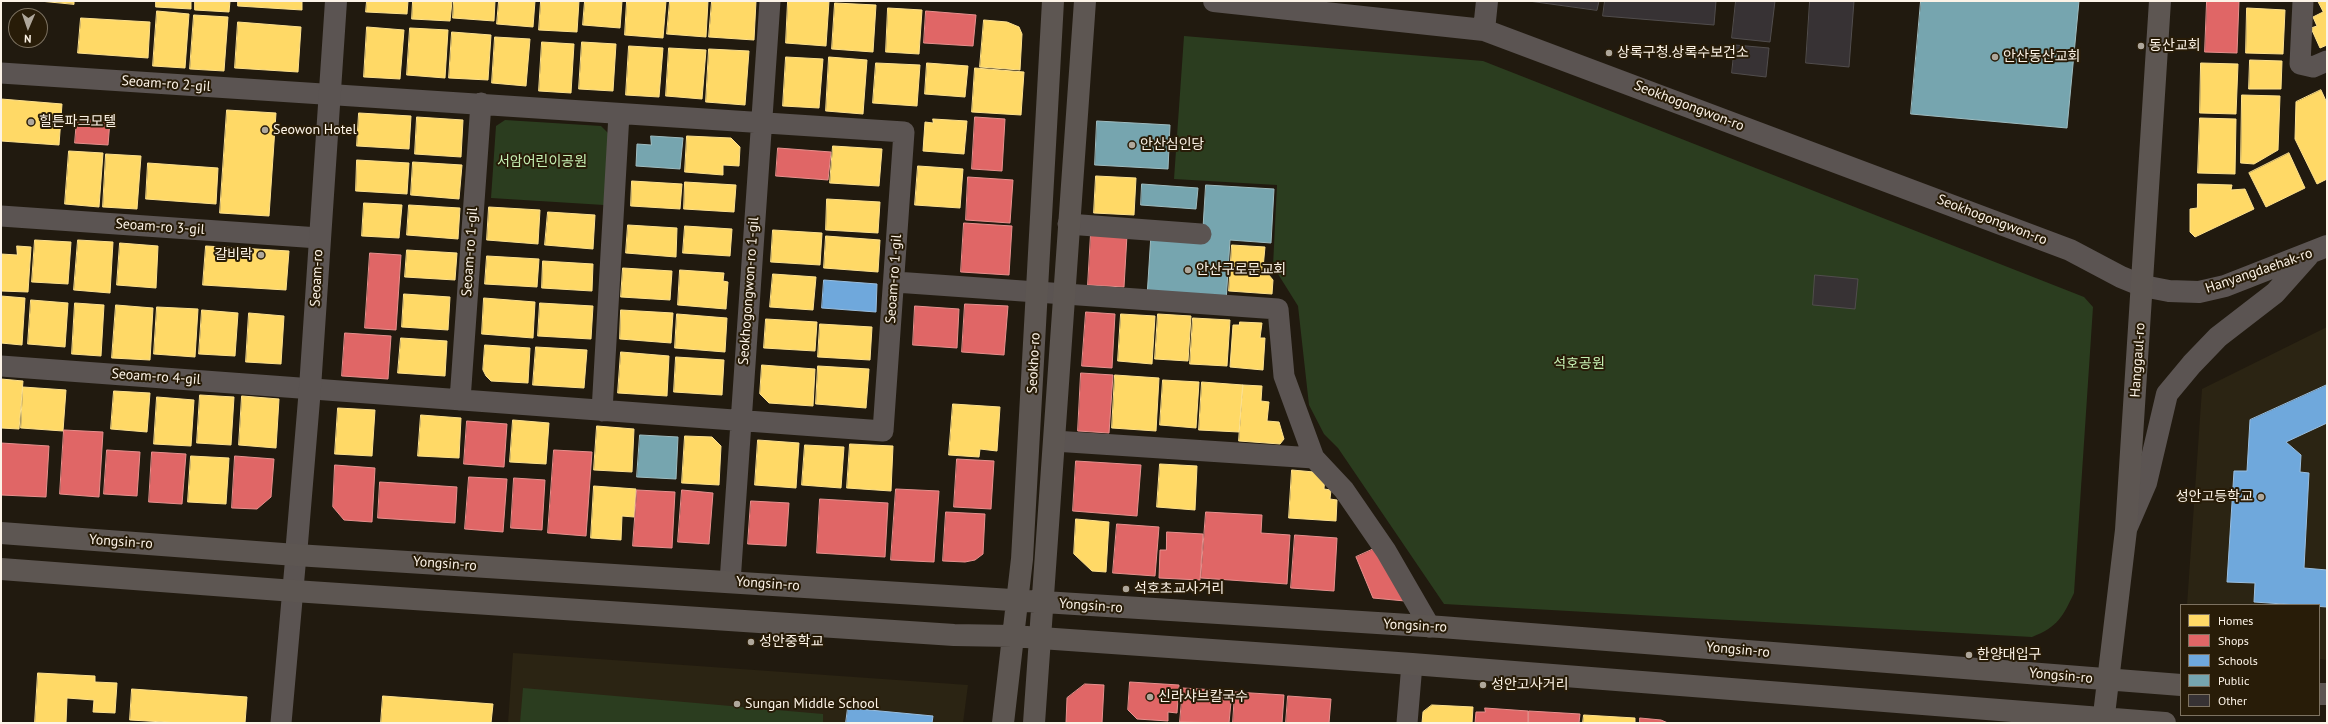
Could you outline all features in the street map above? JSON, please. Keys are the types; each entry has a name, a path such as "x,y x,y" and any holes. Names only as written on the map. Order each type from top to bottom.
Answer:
{"main road":[{"name":"Seokho-ro","path":"1003,723 1012,636 1018,600 1028,484 1053,1"},
{"name":"Seokho-ro","path":"1034,723 1068,224 1085,1"},
{"name":"Hanggaul-ro","path":"2104,721 2126,530 2143,286 2160,1"},
{"name":"Yongsin-ro","path":"1,533 296,555 1430,626 2180,685"},
{"path":"1,569 294,591 954,635 1012,636 1412,664 1988,710 2104,721 2165,723"}],"street":[{"name":"Seoam-ro","path":"296,555 310,388 319,238 331,95 336,1"},
{"name":"Seokhogongwon-ro 1-gil","path":"730,582 770,1"},
{"name":"Seokhogongwon-ro","path":"1214,1 1484,30 2070,250 2121,277 2143,286"},
{"path":"1484,30 1487,1"},
{"path":"2303,1 2300,64 2314,67 2327,61"},
{"name":"Seoam-ro 2-gil","path":"1,73 331,95"},
{"name":"Seoam-ro 1-gil","path":"310,388 883,431 895,282 904,132 619,114 481,103 331,95"},
{"name":"Seoam-ro 1-gil","path":"460,400 481,103"},
{"path":"602,411 619,114"},
{"name":"Seoam-ro 3-gil","path":"1,216 319,238"},
{"path":"1068,224 1201,234"},
{"path":"2126,530 2146,483 2167,394 2192,364 2218,337 2276,293 2318,250"},
{"name":"Hanyangdaehak-ro","path":"2143,286 2169,291 2199,292 2225,286 2318,250"},
{"path":"895,282 1278,309 1284,376 1314,458 1344,490 1386,551 1430,626"},
{"name":"Seoam-ro 4-gil","path":"1,366 310,388"},
{"path":"1054,441 1314,458"},
{"path":"281,723 294,591 296,555"},
{"path":"1407,723 1412,664"}],"shaded area":[{"name":"성안고등학교","path":"2327,327 2327,660 2320,659 2320,604 2187,604 2202,389"},
{"name":"Sungan Middle School","path":"513,653 968,685 963,723 508,723"}],"green space":[{"name":"석호공원","path":"1184,36 1483,61 2084,297 2093,307 2074,593 2063,614 2054,625 2032,637 1444,604 1338,448 1324,434 1309,405 1298,306 1273,266 1277,185 1174,179"},
{"name":"서암어린이공원","path":"505,120 601,126 609,134 604,205 491,198 496,126"},
{"path":"523,688 823,714 823,723 520,723"}],"building: Homes":[{"path":"40,1 74,1 74,4"},
{"path":"156,1 191,1 191,9 156,7"},
{"path":"195,1 230,1 229,12 195,10"},
{"path":"238,1 302,1 302,10 238,6"},
{"path":"367,1 408,1 407,14 366,12"},
{"path":"413,1 452,1 450,21 412,19"},
{"path":"454,1 495,1 494,21 453,18"},
{"path":"499,1 535,1 533,27 497,24"},
{"path":"541,1 579,1 577,32 539,30"},
{"path":"585,1 622,1 620,28 583,25"},
{"path":"627,1 666,1 663,38 625,35"},
{"path":"670,1 708,1 706,37 667,34"},
{"path":"712,1 756,1 754,40 709,37"},
{"path":"788,1 829,1 826,46 786,43"},
{"path":"2318,1 2327,1 2327,45 2320,48 2311,28 2317,26 2313,17 2323,12"},
{"path":"835,3 876,5 873,52 832,49"},
{"path":"888,8 922,10 919,54 886,52"},
{"path":"2247,8 2285,10 2283,54 2246,53"},
{"path":"157,11 189,14 185,68 153,66"},
{"path":"194,15 228,17 224,71 190,69"},
{"path":"81,18 150,22 148,58 78,53"},
{"path":"984,20 1007,22 1019,27 1022,34 1020,70 980,67"},
{"path":"238,22 301,27 298,72 235,68"},
{"path":"367,27 404,30 400,79 364,77"},
{"path":"410,28 448,30 445,78 407,75"},
{"path":"452,32 491,35 488,80 449,78"},
{"path":"495,37 530,39 526,86 492,83"},
{"path":"542,42 574,44 571,93 539,91"},
{"path":"582,42 616,44 613,91 579,89"},
{"path":"629,46 663,48 659,97 626,95"},
{"path":"669,48 706,50 702,99 666,96"},
{"path":"709,49 749,51 745,105 706,102"},
{"path":"786,57 823,59 819,108 783,106"},
{"path":"829,57 867,60 863,114 826,111"},
{"path":"2250,60 2282,61 2281,89 2249,89"},
{"path":"876,63 920,65 917,106 873,103"},
{"path":"927,63 968,66 965,97 925,94"},
{"path":"2201,63 2238,64 2236,114 2200,113"},
{"path":"975,68 1024,72 1021,115 972,112"},
{"path":"2321,90 2327,103 2327,179 2317,184 2295,139 2296,102"},
{"path":"2242,95 2280,96 2278,150 2254,164 2241,163"},
{"name":"힐튼파크모텔","path":"1,99 62,104 59,145 1,141"},
{"path":"227,110 276,113 269,216 220,213"},
{"path":"359,113 411,116 409,149 357,146"},
{"path":"417,117 463,120 461,157 415,154"},
{"path":"2200,118 2236,119 2235,174 2198,173"},
{"path":"933,119 967,121 964,154 923,151 925,122 933,123"},
{"path":"687,136 731,138 740,147 739,166 723,165 723,175 685,172"},
{"path":"833,146 882,149 879,186 830,183"},
{"path":"69,151 103,153 99,207 65,204"},
{"path":"2289,153 2305,188 2266,207 2249,173"},
{"path":"106,154 141,156 137,209 103,207"},
{"path":"357,160 409,163 407,194 356,191"},
{"path":"413,162 462,165 459,199 411,195"},
{"path":"148,163 218,168 216,204 146,199"},
{"path":"918,166 963,169 960,208 915,205"},
{"path":"1096,176 1136,178 1134,215 1094,213"},
{"path":"632,181 682,184 680,209 631,206"},
{"path":"685,182 736,185 734,212 684,209"},
{"path":"2198,184 2232,185 2231,190 2245,189 2254,209 2195,237 2190,232 2190,209 2197,208"},
{"path":"827,199 880,202 878,233 826,230"},
{"path":"364,203 402,205 399,238 362,236"},
{"path":"409,205 460,208 458,239 407,235"},
{"path":"489,207 540,210 538,244 487,240"},
{"path":"548,212 595,215 593,249 545,245"},
{"path":"628,225 677,228 676,257 626,253"},
{"path":"685,226 732,229 730,256 683,253"},
{"path":"773,230 822,233 820,265 771,262"},
{"path":"826,236 880,240 878,272 824,268"},
{"path":"35,240 71,242 68,284 32,282"},
{"path":"78,240 113,242 110,293 74,290"},
{"path":"120,243 158,246 156,288 117,285"},
{"path":"1232,245 1265,247 1263,268 1273,280 1272,294 1229,291"},
{"path":"17,246 31,247 28,292 1,291 1,254 17,255"},
{"path":"206,246 289,251 286,290 203,285"},
{"path":"407,250 457,253 455,280 405,277"},
{"path":"487,256 539,259 537,287 485,284"},
{"path":"543,261 593,264 592,291 542,288"},
{"path":"623,268 672,271 670,300 621,297"},
{"path":"680,270 724,273 723,281 728,282 726,309 678,305"},
{"path":"773,274 816,277 813,310 770,307"},
{"path":"404,294 450,297 448,330 402,327"},
{"path":"1,296 25,298 22,345 1,343"},
{"path":"484,298 535,302 533,338 482,334"},
{"path":"31,300 68,303 65,347 28,344"},
{"path":"75,303 104,305 101,356 72,354"},
{"path":"540,303 593,306 591,339 538,336"},
{"path":"116,305 153,308 150,360 112,358"},
{"path":"157,307 198,309 195,357 154,354"},
{"path":"202,310 238,313 235,356 199,354"},
{"path":"621,310 673,313 671,343 620,339"},
{"path":"249,313 284,316 281,364 246,362"},
{"path":"677,314 727,318 725,352 675,348"},
{"path":"1121,314 1155,316 1152,364 1118,361"},
{"path":"1158,314 1191,316 1188,361 1155,359"},
{"path":"1193,318 1230,320 1227,366 1190,364"},
{"path":"766,319 817,322 815,351 764,348"},
{"path":"1240,322 1262,323 1260,338 1265,338 1263,370 1230,367 1233,325 1239,325"},
{"path":"820,324 872,327 870,360 818,357"},
{"path":"401,338 447,341 445,376 398,373"},
{"path":"485,345 530,348 528,383 491,381 483,370"},
{"path":"536,347 587,350 584,388 533,385"},
{"path":"621,352 669,356 667,396 618,393"},
{"path":"676,357 724,360 722,395 674,392"},
{"path":"762,365 815,369 813,406 769,403 760,394"},
{"path":"818,366 869,369 866,408 816,404"},
{"path":"1115,375 1159,378 1156,431 1112,428"},
{"path":"1,379 23,381 19,429 1,428"},
{"path":"1163,380 1199,382 1196,428 1160,425"},
{"path":"1202,382 1243,385 1239,432 1199,430"},
{"path":"1243,385 1262,386 1261,401 1269,402 1267,421 1279,422 1284,439 1280,444 1239,441"},
{"path":"23,387 66,390 63,431 21,428"},
{"path":"114,391 150,393 147,432 111,429"},
{"path":"200,395 234,397 231,445 197,443"},
{"path":"242,396 279,399 276,448 239,445"},
{"path":"157,397 194,400 191,446 154,444"},
{"path":"953,404 1000,407 997,451 980,449 979,457 949,455"},
{"path":"338,408 375,410 372,456 335,454"},
{"path":"421,415 461,418 459,458 418,456"},
{"path":"513,420 549,423 546,464 510,462"},
{"path":"597,426 634,429 632,472 594,470"},
{"path":"685,436 712,437 721,446 719,485 682,483"},
{"path":"758,440 799,443 796,488 755,485"},
{"path":"850,444 893,446 891,491 847,488"},
{"path":"805,445 844,447 841,488 802,485"},
{"path":"191,456 229,458 226,504 188,502"},
{"path":"1160,464 1197,466 1195,510 1157,507"},
{"path":"1292,470 1325,473 1324,489 1331,490 1330,499 1337,500 1336,521 1289,518"},
{"path":"594,486 636,489 634,517 622,516 621,540 591,538"},
{"path":"1076,519 1109,522 1106,572 1092,571 1074,554"},
{"path":"38,673 95,676 95,682 117,683 115,713 93,712 94,700 67,698 66,723 35,723"},
{"path":"132,689 247,697 245,723 181,723 130,720"},
{"path":"383,696 493,704 491,723 381,723"},
{"path":"1432,705 1473,707 1472,723 1422,723 1423,712"},
{"path":"1584,715 1635,718 1635,723 1583,723"}],"building: Shops":[{"path":"2207,1 2239,1 2237,53 2205,52"},
{"path":"926,11 976,15 973,46 924,43"},
{"path":"975,117 1005,119 1002,171 972,169"},
{"path":"77,119 110,121 108,145 75,143"},
{"path":"778,148 831,152 828,180 776,176"},
{"path":"968,177 1013,180 1010,223 966,220"},
{"path":"964,223 1012,226 1009,275 961,272"},
{"path":"1091,233 1127,235 1124,287 1088,285"},
{"path":"370,253 401,255 396,330 365,328"},
{"path":"965,304 1008,306 1004,355 962,352"},
{"path":"915,306 959,309 957,348 913,345"},
{"path":"1086,312 1115,314 1112,368 1082,366"},
{"path":"345,333 391,336 388,379 342,376"},
{"path":"1081,373 1113,375 1109,433 1078,431"},
{"path":"467,421 507,424 504,467 464,464"},
{"path":"64,430 103,432 99,497 60,494"},
{"path":"1,443 49,446 46,497 1,495"},
{"path":"107,450 140,452 137,496 104,494"},
{"path":"554,450 592,452 586,536 548,533"},
{"path":"152,452 186,454 182,504 149,502"},
{"path":"235,456 274,459 271,497 257,509 232,508"},
{"path":"957,459 994,461 991,509 954,507"},
{"path":"1076,461 1141,465 1137,516 1073,511"},
{"path":"335,465 375,468 372,522 344,520 333,507"},
{"path":"469,477 507,479 503,532 465,529"},
{"path":"514,478 545,480 542,530 511,528"},
{"path":"380,482 457,487 455,523 378,518"},
{"path":"896,489 939,491 934,562 891,560"},
{"path":"637,490 675,492 672,548 633,546"},
{"path":"682,490 713,493 709,544 678,542"},
{"path":"820,499 888,503 885,557 817,553"},
{"path":"751,501 789,503 786,546 748,544"},
{"path":"946,512 985,514 983,554 975,560 965,562 943,561"},
{"path":"1206,512 1262,515 1261,533 1290,535 1287,584 1201,578"},
{"path":"1117,524 1159,527 1155,576 1113,573"},
{"path":"1167,532 1203,534 1200,580 1159,578 1160,550 1166,550"},
{"path":"1295,535 1337,538 1334,591 1291,588"},
{"path":"1376,548 1405,601 1373,598 1356,557"},
{"path":"1130,682 1179,685 1177,713 1168,712 1168,721 1137,719 1128,710"},
{"path":"1085,684 1104,685 1102,723 1066,723 1067,698"},
{"path":"1183,688 1232,691 1229,723 1180,722"},
{"path":"1235,692 1284,695 1282,723 1233,723"},
{"path":"1288,696 1331,699 1329,723 1286,723"},
{"path":"1485,708 1528,711 1528,723 1475,723 1476,712 1485,712"},
{"path":"1529,711 1580,714 1579,723 1529,723"},
{"path":"1640,718 1661,720 1668,723 1640,723"}],"building: Schools":[{"path":"824,280 877,284 876,312 822,308"},
{"path":"2327,385 2327,423 2286,442 2301,455 2300,472 2309,473 2304,568 2327,570 2327,607 2320,607 2320,604 2254,602 2255,583 2227,582 2234,471 2247,471 2250,420"},
{"path":"848,708 933,716 932,723 846,723"}],"building: Public":[{"name":"안산동산교회","path":"1921,1 2079,1 2067,128 1911,114"},
{"name":"안산심인당","path":"1097,121 1170,125 1168,169 1095,165"},
{"path":"651,136 683,138 680,169 636,166 637,144 651,145"},
{"path":"1142,184 1198,188 1196,209 1141,205"},
{"name":"안산구로문교회","path":"1206,185 1274,189 1271,243 1230,240 1226,302 1147,297 1151,234 1202,238"},
{"path":"640,435 678,437 676,479 637,477"}],"building: Other":[{"path":"1529,1 1599,1 1597,10"},
{"path":"1605,1 1716,1 1714,25 1603,16"},
{"path":"1736,1 1775,1 1770,42 1732,38"},
{"path":"1810,1 1854,1 1849,67 1806,63"},
{"path":"1735,45 1769,48 1766,77 1732,73"},
{"path":"1815,275 1858,279 1855,309 1813,305"}],"place":[{"name":"동산교회","path":"2141,46"},
{"name":"상록구청.상록수보건소","path":"1609,53"},
{"name":"안산동산교회","path":"1995,57"},
{"name":"힐튼파크모텔","path":"31,122"},
{"name":"Seowon Hotel","path":"265,130"},
{"name":"안산심인당","path":"1132,145"},
{"name":"갈비락","path":"261,255"},
{"name":"안산구로문교회","path":"1188,270"},
{"name":"성안고등학교","path":"2261,497"},
{"name":"석호초교사거리","path":"1126,589"},
{"name":"성안중학교","path":"751,642"},
{"name":"한양대입구","path":"1969,655"},
{"name":"성안고사거리","path":"1483,685"},
{"name":"신라샤브칼국수","path":"1150,697"},
{"name":"Sungan Middle School","path":"737,704"}]}
